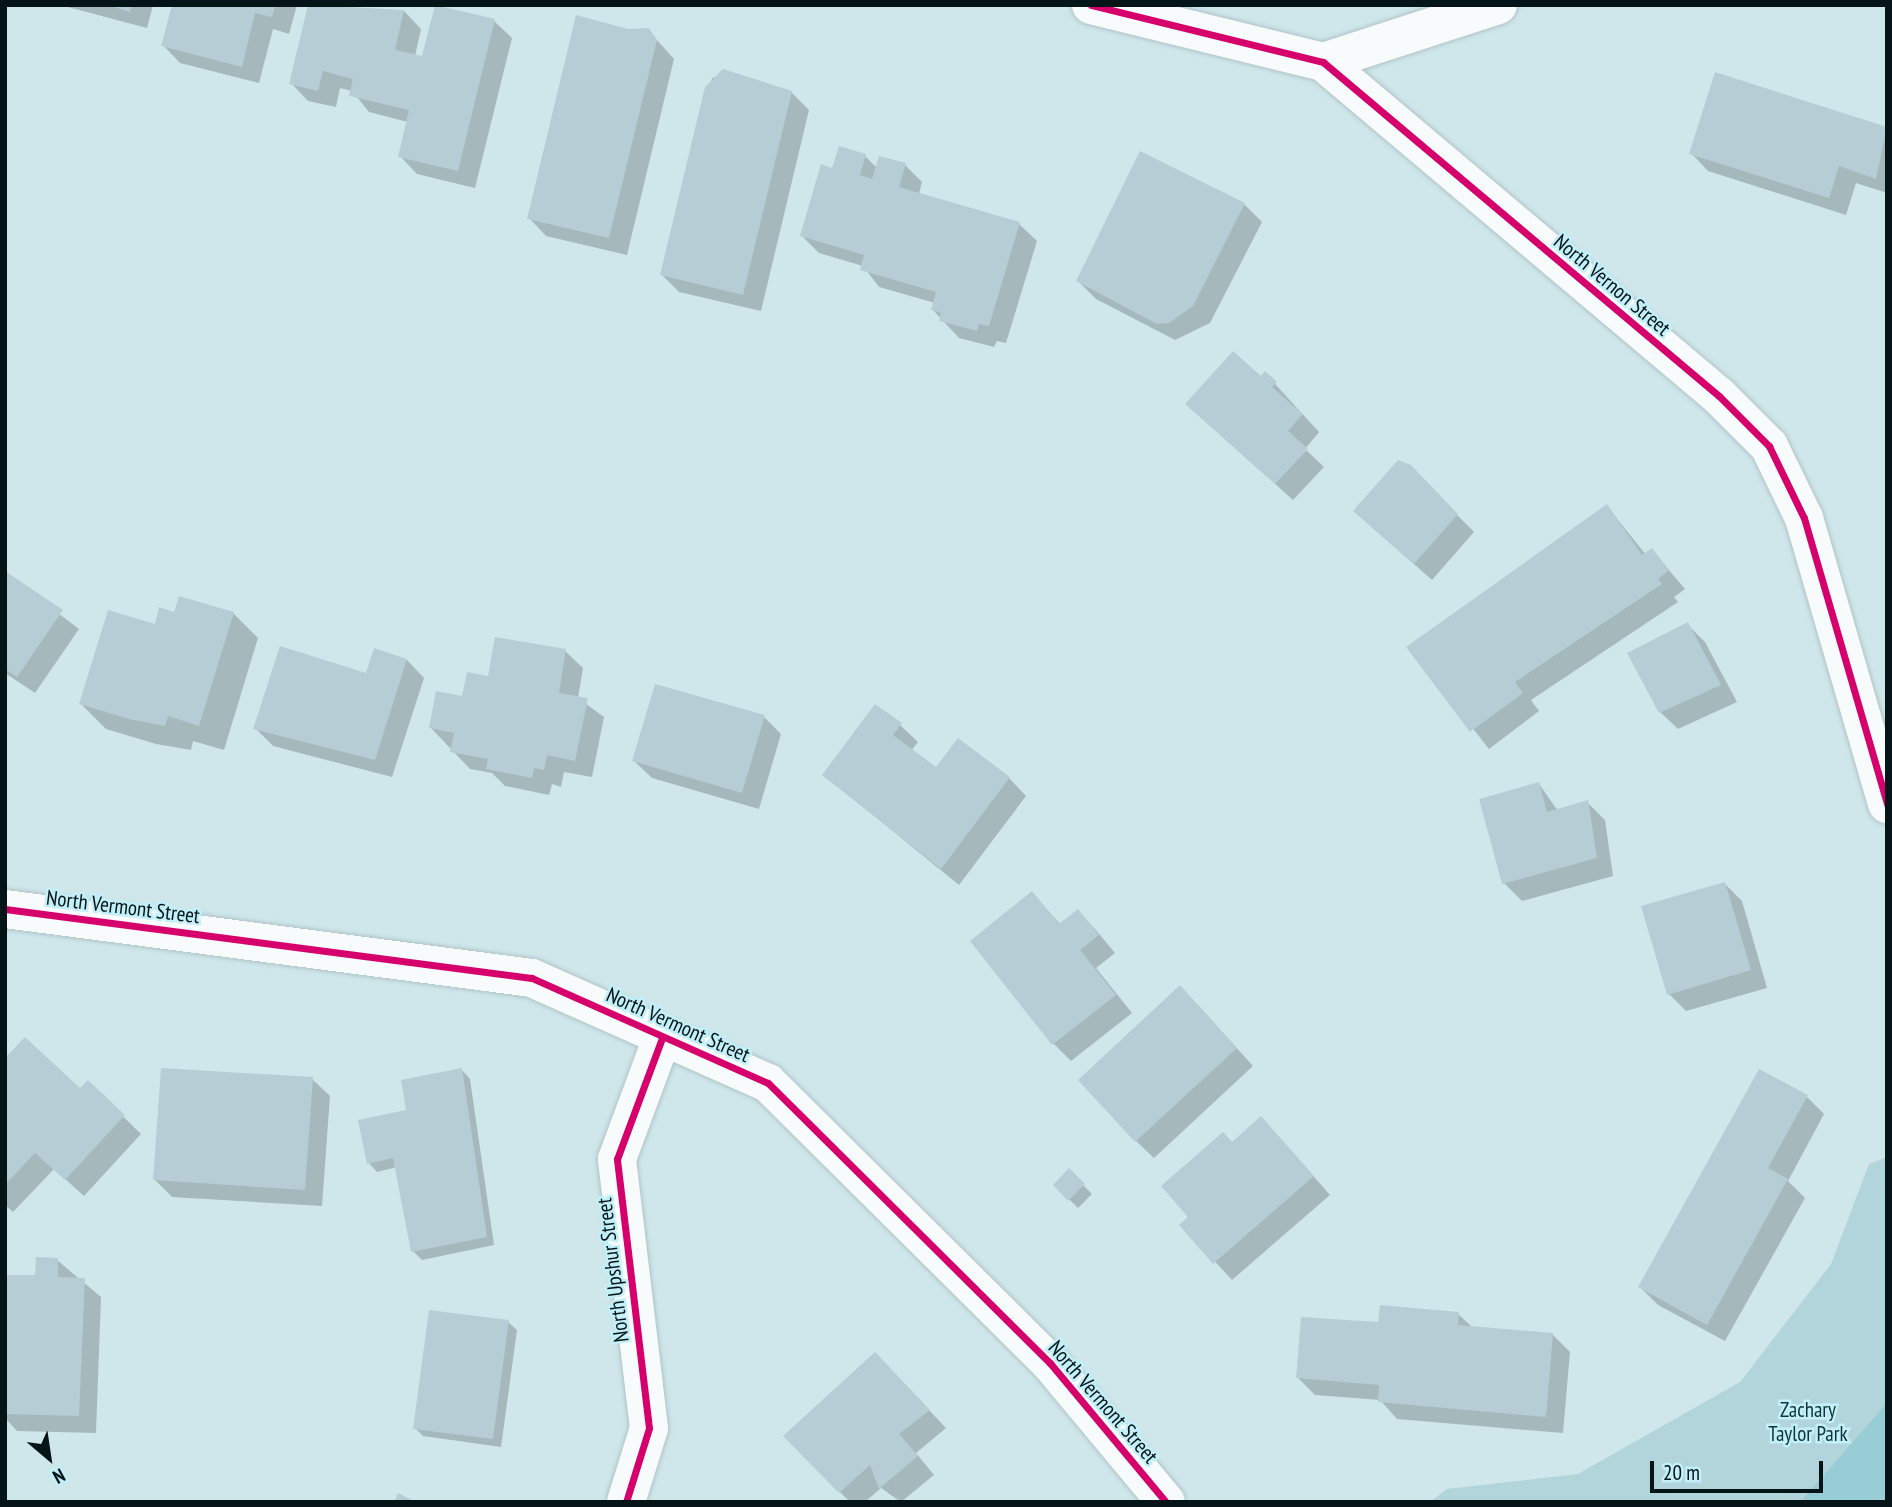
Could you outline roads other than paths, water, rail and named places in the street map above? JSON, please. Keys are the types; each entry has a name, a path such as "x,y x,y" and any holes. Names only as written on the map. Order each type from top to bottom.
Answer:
{"street":[{"name":"North Vernon Street","path":"1091,5 1322,62 1719,396 1769,446 1804,518 1887,804"},
{"path":"1322,62 1498,5"},
{"name":"North Vermont Street","path":"5,909 532,978 768,1083 1050,1363 1166,1502"},
{"name":"North Upshur Street","path":"626,1502 649,1428 617,1159 662,1038"}],"park label":[{"name":"Zachary Taylor Park","path":"1808,1422"}]}
